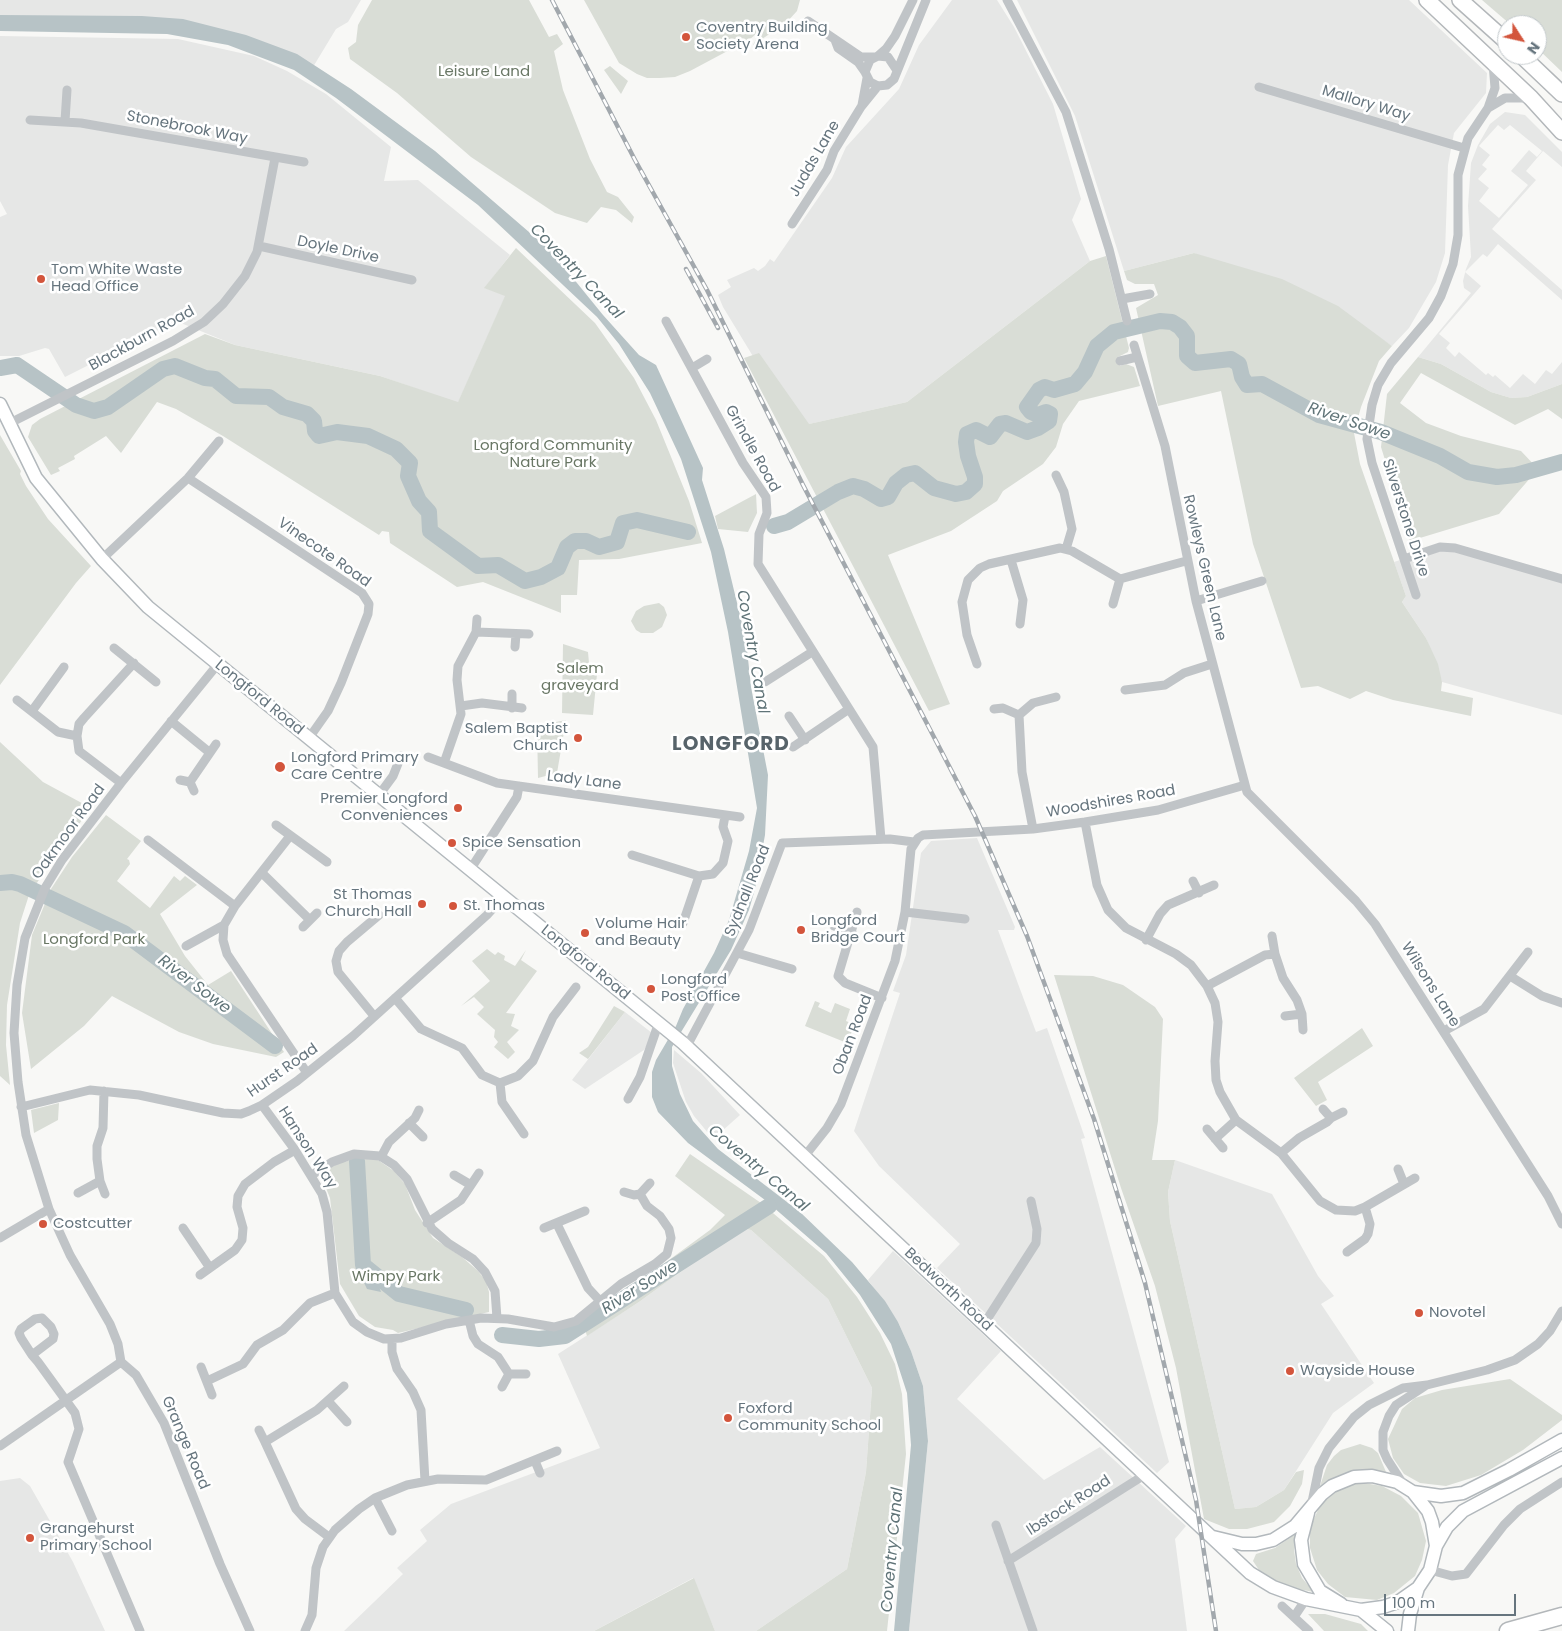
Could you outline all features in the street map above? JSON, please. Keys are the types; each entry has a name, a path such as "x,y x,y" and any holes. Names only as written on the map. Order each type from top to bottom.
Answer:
{"highway":[{"path":"1427,0 1531,98 1562,132"},
{"path":"1435,0 1491,48 1562,116"},
{"path":"1460,0 1497,33"},
{"path":"1532,65 1562,94"},
{"path":"1508,1631 1562,1616"}],"main road":[{"name":"Longford Road","path":"0,404 36,478 102,559 148,607 662,1024 685,1045"},
{"name":"Bedworth Road","path":"685,1045 1212,1537"},
{"path":"1212,1537 1242,1544 1263,1542 1283,1535 1310,1511 1322,1494 1332,1486 1354,1477 1372,1476 1386,1478 1410,1490 1441,1496 1463,1493 1562,1440"},
{"path":"1408,1631 1410,1614 1418,1588 1430,1570 1436,1546 1447,1527 1463,1511 1562,1458"},
{"path":"1410,1490 1428,1511 1436,1546"},
{"path":"1310,1511 1301,1540 1304,1564 1320,1590 1345,1607"},
{"path":"1212,1537 1250,1573 1273,1587 1306,1600 1361,1610 1383,1607 1398,1602 1418,1588"},
{"path":"1361,1610 1387,1631"}],"street":[{"path":"866,75 867,65 886,49 895,36 913,0"},
{"path":"835,40 838,48 858,62 866,75 878,86 891,82 926,0"},
{"path":"1007,0 1066,112 1109,249 1127,320"},
{"path":"808,21 861,57 888,57 896,70"},
{"path":"1488,108 1495,88 1492,62"},
{"name":"Judds Lane","path":"861,108 866,75"},
{"name":"Judds Lane","path":"792,224 828,170 834,152 861,108 878,86"},
{"name":"Mallory Way","path":"1259,87 1464,148"},
{"path":"65,121 67,90"},
{"path":"1488,108 1505,98 1531,98"},
{"name":"Silverstone Drive","path":"1416,595 1372,463 1368,439 1369,416 1378,384 1391,363 1429,318 1441,296 1450,271 1458,235 1458,175 1464,148 1477,122 1488,108"},
{"name":"Stonebrook Way","path":"30,120 65,121 304,162"},
{"name":"Blackburn Road","path":"10,423 168,344 204,322 223,304 250,267 259,246 275,158"},
{"name":"Doyle Drive","path":"259,246 412,280"},
{"path":"1122,299 1150,294"},
{"name":"Grindle Road","path":"666,321 743,463 766,497 768,507 759,534 758,564 874,751 881,839"},
{"name":"Rowleys Green Lane","path":"1134,345 1164,446 1186,560 1245,785"},
{"path":"1120,362 1137,356"},
{"path":"692,368 707,359"},
{"path":"102,559 188,478 219,441"},
{"path":"1056,475 1064,492 1072,528 1066,549"},
{"name":"Vinecote Road","path":"188,478 362,593 369,604 368,614 342,683 328,711 309,738"},
{"path":"1404,559 1440,547 1455,548 1562,579"},
{"path":"978,664 962,614 964,587 973,573 980,568 989,564 1051,549 1066,549 1120,578 1141,574 1186,560"},
{"path":"1011,560 1022,600 1020,624"},
{"path":"1113,604 1120,578"},
{"path":"1196,601 1262,581"},
{"path":"444,763 460,720 461,706 456,680 458,666 476,632 478,619"},
{"path":"476,632 529,634"},
{"path":"516,634 516,647"},
{"path":"114,648 156,682"},
{"path":"764,682 812,652"},
{"path":"121,783 79,751 77,736 80,724 84,718 134,663"},
{"name":"Oakmoor Road","path":"21,1107 14,1033 16,994 25,938 38,902 62,860 121,783 218,664"},
{"path":"1125,690 1165,686 1184,673 1212,664"},
{"path":"32,711 64,667"},
{"path":"512,694 512,708"},
{"path":"1019,715 1033,703 1056,697"},
{"path":"17,700 58,732 77,736"},
{"path":"461,706 482,703 522,708"},
{"path":"994,710 1002,708 1019,715"},
{"path":"793,747 848,709"},
{"path":"1019,715 1022,772 1033,829"},
{"path":"789,716 805,740"},
{"path":"171,721 209,752"},
{"path":"180,780 192,786 209,752 216,744"},
{"path":"380,795 392,776 401,756"},
{"name":"Lady Lane","path":"428,757 479,777 519,786 740,817"},
{"name":"Woodshires Road","path":"980,832 1033,829 1085,822 1189,803 1245,785"},
{"name":"Wilsons Lane","path":"1245,785 1253,801 1365,912 1444,1031 1544,1189 1562,1224"},
{"path":"470,870 517,797 519,786"},
{"path":"632,855 699,876 713,874 723,863 728,841 723,827 725,816"},
{"path":"1085,822 1097,885 1108,910 1126,928 1176,954 1190,965 1207,986 1215,1003 1218,1022 1215,1061 1216,1080 1220,1092 1236,1120 1281,1153 1327,1206 1346,1212 1365,1207 1415,1178"},
{"path":"276,825 327,862"},
{"name":"Sydnall Road","path":"685,1045 749,930 782,843 881,839 902,839 914,842 923,835 980,832"},
{"path":"290,836 235,906 224,926 222,940 227,954 307,1073"},
{"path":"148,840 235,906"},
{"name":"Oban Road","path":"804,1157 827,1128 842,1104 882,998 899,949 914,842"},
{"path":"262,873 314,917 303,927"},
{"path":"683,923 699,876"},
{"path":"1193,881 1199,893"},
{"path":"1146,940 1160,914 1168,905 1214,885"},
{"name":"Hurst Road","path":"21,1107 75,1093 104,1091 139,1095 223,1113 241,1114 262,1105 307,1073 396,998 487,915 504,896"},
{"path":"857,912 838,976 845,983 882,998"},
{"path":"905,912 965,919"},
{"path":"374,1016 338,972 336,961 339,951 347,942 379,915"},
{"path":"186,946 224,926"},
{"path":"834,926 852,932"},
{"path":"1272,936 1282,978 1297,1000 1302,1014 1303,1030"},
{"path":"1444,1031 1484,1009 1528,952"},
{"path":"737,953 792,969"},
{"path":"1207,986 1258,958 1275,954"},
{"path":"1510,976 1542,996 1562,1003"},
{"path":"396,998 421,1029 435,1037 454,1043 469,1055 482,1075 500,1082 518,1076 534,1061 553,1017 576,987"},
{"path":"1285,1016 1302,1014"},
{"path":"628,1099 640,1077 662,1024"},
{"path":"500,1082 502,1102 524,1134"},
{"path":"104,1091 103,1128 98,1146 100,1181 105,1194"},
{"name":"Hanson Way","path":"262,1105 312,1175 325,1203 335,1293 349,1316 360,1328 376,1336 392,1340"},
{"path":"0,1446 64,1399 121,1362 118,1344 110,1324 70,1254 49,1209 34,1162 21,1107"},
{"path":"1323,1109 1331,1118"},
{"path":"381,1157 389,1142 409,1123 419,1110"},
{"path":"1281,1153 1299,1138 1321,1128 1331,1118 1343,1112"},
{"path":"1215,1139 1236,1120"},
{"path":"409,1123 423,1137"},
{"path":"1207,1129 1223,1148"},
{"path":"200,1275 236,1250 242,1240 243,1228 237,1207 238,1196 245,1184 274,1162 295,1150"},
{"path":"312,1175 332,1162 354,1154 370,1154 381,1157 404,1175 427,1222 440,1237 473,1259 485,1272 494,1291 497,1318"},
{"path":"1398,1170 1404,1184"},
{"path":"427,1222 461,1200 479,1173"},
{"path":"454,1175 471,1185"},
{"path":"78,1193 100,1181"},
{"path":"624,1192 634,1195 640,1194 650,1183"},
{"path":"425,1481 421,1410 413,1392 397,1369 392,1352 392,1340 469,1320 497,1318 544,1327 565,1326 584,1316 621,1284 662,1259 670,1247 669,1230 660,1216 646,1206 640,1194"},
{"path":"984,1324 1036,1243 1037,1229 1031,1201"},
{"path":"1347,1252 1365,1239 1368,1234 1370,1224 1365,1207"},
{"path":"0,1238 49,1209"},
{"path":"544,1228 585,1211"},
{"path":"557,1224 588,1288 600,1301"},
{"path":"183,1228 210,1268"},
{"path":"207,1381 243,1364 257,1346 283,1330 310,1303 335,1293"},
{"path":"1310,1511 1319,1468 1329,1448 1354,1417 1396,1390 1427,1385 1488,1370 1515,1360 1538,1344 1550,1331 1562,1311"},
{"path":"469,1320 473,1336 478,1344 498,1357 510,1374"},
{"path":"32,1354 75,1413 79,1429 70,1450 68,1462 140,1631"},
{"name":"Grange Road","path":"121,1362 141,1381 164,1423 220,1564 250,1631"},
{"path":"201,1367 212,1395"},
{"path":"510,1374 526,1374"},
{"path":"502,1387 510,1374"},
{"path":"1410,1490 1387,1459 1384,1450 1383,1432 1389,1416 1396,1405 1427,1385"},
{"path":"265,1442 317,1410 344,1386"},
{"path":"328,1401 347,1422"},
{"path":"259,1430 296,1509 304,1519 329,1537"},
{"path":"305,1631 313,1609 316,1568 329,1537 346,1519 375,1498 406,1485 425,1481 486,1480 557,1451"},
{"path":"535,1461 540,1473"},
{"name":"Ibstock Road","path":"1008,1561 1146,1474"},
{"path":"1430,1570 1452,1576 1466,1574 1504,1525 1520,1509 1562,1482"},
{"path":"375,1498 392,1531"},
{"path":"996,1525 1033,1631"},
{"path":"1294,1617 1306,1600"},
{"path":"1282,1606 1310,1631"}],"shaded area":[{"path":"0,0 361,0 348,22 336,29 310,72 193,29 0,24"},
{"path":"952,0 997,0 1014,27 1053,104 1081,199 1072,220 1090,261 907,402 796,427 723,307 718,295 731,287 727,280 754,268 758,271 770,259 774,262 832,178 846,147 899,89 919,45"},
{"path":"1017,0 1409,0 1487,73 1486,93 1454,133 1448,165 1445,253 1436,282 1409,328 1392,346 1369,331 1194,253 1124,271 1075,116"},
{"path":"0,15 142,16 183,19 246,35 297,54 351,89 435,151 551,251 603,315 639,355 656,365 703,468 702,480 724,549 746,640 751,687 768,775 765,835 749,910 731,950 672,1047 672,1066 680,1094 693,1121 718,1149 800,1212 852,1262 885,1301 898,1322 911,1351 923,1386 928,1441 909,1631 894,1631 911,1445 907,1393 891,1344 860,1295 826,1253 765,1200 688,1143 658,1112 652,1097 652,1072 656,1060 676,1026 729,920 749,851 757,808 728,632 711,552 681,459 650,393 619,344 597,317 478,205 336,98 294,70 228,45 167,34 0,31"},
{"path":"0,36 178,39 254,56 287,71 326,94 391,147 384,181 418,180 510,255 485,288 506,295 458,403 380,376 235,345 176,321 65,377 49,349 45,348 19,356 0,356 0,217 7,214 0,201"},
{"path":"1505,112 1525,115 1562,152 1562,167 1543,151 1526,171 1536,180 1492,229 1562,290 1562,300 1498,244 1487,257 1483,254 1465,272 1471,257 1468,206 1471,163 1478,145 1490,124","holes":["1498,125 1504,130 1510,125 1542,151 1537,157 1529,150 1511,171 1528,185 1499,218 1479,201 1489,188 1478,179 1487,169 1482,165 1490,155 1479,146"]},
{"path":"1465,272 1481,286 1439,334 1450,343 1446,348 1455,357 1459,352 1486,375 1488,373 1493,377 1495,375 1510,388 1523,374 1535,384 1546,370 1552,374 1562,362 1562,384 1527,397 1511,398 1491,392 1441,364 1418,357 1471,293 1464,288"},
{"path":"1440,547 1562,579 1562,715 1442,682 1426,638 1402,602 1406,596 1394,562"},
{"path":"977,838 1015,927 1014,930 998,930 1036,1032 1047,1028 1085,1138 1081,1139 1169,1462 1157,1473 937,1268 960,1244 879,1166 854,1131 900,993 893,991 906,955 921,853 931,841"},
{"path":"625,1012 652,1033 652,1038 644,1050 585,1089 572,1080"},
{"path":"674,1050 701,1073 740,1115 713,1139 694,1116 686,1102 673,1063"},
{"path":"1175,1160 1272,1194 1318,1276 1334,1296 1321,1304 1374,1383 1333,1413 1284,1490 1256,1507 1235,1509 1170,1221 1168,1192"},
{"name":"Foxford Community School","path":"741,1228 751,1230 828,1299 872,1388 866,1472 847,1569 756,1631 715,1631 693,1578 594,1631 344,1631 403,1574 397,1568 427,1541 420,1530 451,1504 600,1448 558,1354 639,1302"},
{"path":"362,1244 381,1292 367,1289 358,1270 357,1258"},
{"path":"893,1251 1001,1351 957,1399 1044,1480 1100,1447 1186,1526 1175,1539 1187,1631 909,1631 928,1441 923,1386 911,1351 898,1322 868,1280"},
{"name":"Grangehurst Primary School","path":"20,1478 30,1486 73,1562 105,1631 0,1631 0,1481"}],"green space":[{"name":"Leisure Land","path":"372,0 529,0 549,37 557,34 563,44 554,51 563,90 590,159 607,192 618,197 634,217 632,223 616,210 601,207 587,223 555,213 471,157 397,93 350,59 348,48 356,42 358,25"},
{"name":"Coventry Building Society Arena","path":"584,0 800,0 797,11 786,23 753,45 761,30 750,39 690,71 675,77 647,78 619,63"},
{"path":"1482,0 1562,0 1562,72 1547,58 1547,15 1499,15"},
{"path":"610,66 628,81 621,94 604,70"},
{"name":"Longford Community Nature Park","path":"516,248 595,323 634,378 656,420 689,501 702,543 619,559 579,560 577,595 561,595 561,613 483,582 457,587 390,543 389,532 382,531 379,535 223,436 176,409 157,402 121,453 106,436 74,456 75,459 58,468 60,471 51,475 28,437 32,425 40,419 205,334 235,345 380,376 458,402 505,296 484,288"},
{"path":"1194,253 1282,279 1338,306 1392,346 1379,361 1361,407 1354,433 1360,464 1406,596 1402,602 1426,638 1438,664 1442,682 1441,691 1473,698 1471,716 1393,700 1366,691 1350,699 1318,686 1301,688 1253,544 1221,391 1158,406 1136,308 1158,295 1154,284 1135,284 1127,280 1124,271"},
{"path":"1106,256 1129,348 1128,352 1118,357 1120,366 1126,364 1134,367 1140,386 1079,401 1063,424 1056,447 1043,464 1003,491 997,501 951,531 888,555 950,704 929,711 744,358 759,353 809,424 907,402 1090,261"},
{"path":"1418,357 1441,364 1491,392 1511,398 1527,397 1562,384 1562,419 1548,409 1515,425 1421,373 1400,403 1426,423 1461,436 1521,451 1538,469 1499,514 1410,541 1381,447 1387,394"},
{"path":"0,435 21,471 20,474 26,486 48,519 91,566 76,583 0,685"},
{"path":"756,494 757,513 748,532 718,529 715,516"},
{"path":"659,603 664,607 667,615 662,627 653,633 641,633 636,630 631,621 636,611 644,606"},
{"name":"Salem graveyard","path":"563,644 588,652 589,663 598,664 593,715 562,713"},
{"name":"Salem graveyard","path":"566,720 557,773 538,778 537,726"},
{"name":"Longford Park","path":"0,742 43,782 91,808 29,895 20,923 7,1005 6,1045 10,1085 0,1076"},
{"name":"Longford Park","path":"106,815 141,841 127,859 130,864 117,881 150,908 174,876 180,881 185,876 197,885 160,914 185,956 208,985 231,971 284,1052 276,1057 213,1044 179,1032 112,996 84,1026 31,1069 22,1013 32,935 51,889 72,857"},
{"path":"487,949 495,955 498,952 505,956 504,960 515,966 526,950 521,960 537,971 506,1013 515,1014 511,1026 519,1030 507,1042 515,1052 508,1059 494,1047 498,1042 494,1037 495,1030 477,1014 484,1007 474,997 461,1006 490,981 472,961"},
{"path":"1054,975 1093,976 1123,985 1155,1007 1163,1019 1158,1121 1152,1160 1175,1160 1168,1192 1170,1221 1235,1509 1256,1507 1284,1490 1296,1472 1304,1470 1302,1484 1290,1506 1274,1522 1247,1529 1229,1529 1204,1519 1176,1368 1155,1286 1121,1188"},
{"path":"815,1001 820,1003 818,1007 831,1013 835,1003 850,1009 846,1021 853,1024 856,1022 847,1043 805,1026"},
{"path":"614,1006 625,1012 588,1059 579,1053 588,1047"},
{"path":"1362,1028 1373,1046 1318,1082 1327,1100 1316,1106 1294,1078"},
{"path":"59,1103 58,1120 34,1133 31,1110"},
{"path":"690,1154 761,1203 824,1256 857,1297 880,1333 895,1364 902,1394 906,1454 887,1631 756,1631 847,1569 866,1472 872,1388 828,1299 751,1230 741,1228 639,1302 587,1336 583,1323 710,1230 725,1215 675,1176"},
{"name":"Wimpy Park","path":"361,1158 378,1160 394,1171 405,1184 415,1210 433,1238 462,1257 478,1271 486,1281 489,1292 489,1312 398,1333 393,1330 375,1327 359,1316 340,1284 330,1198 322,1178 325,1174 324,1171 339,1163"},
{"path":"1510,1379 1562,1415 1562,1420 1523,1450 1481,1475 1446,1486 1420,1483 1404,1474 1393,1458 1388,1439 1402,1409 1415,1398 1442,1390"},
{"path":"1360,1444 1372,1448 1378,1453 1386,1472 1353,1472 1330,1481 1319,1489 1327,1465 1334,1456 1341,1450"},
{"path":"1358,1482 1382,1486 1401,1496 1418,1513 1426,1541 1422,1560 1415,1576 1394,1593 1377,1600 1345,1597 1328,1584 1317,1570 1310,1548 1310,1528 1321,1503 1337,1491"},
{"path":"1297,1533 1294,1550 1296,1564 1302,1578 1314,1592 1292,1588 1274,1580 1261,1573 1253,1561 1256,1554 1275,1548"},
{"path":"694,1578 715,1631 594,1631 630,1612"},
{"path":"1308,1614 1325,1614 1361,1624 1368,1631 1324,1631"}],"waterway":[{"name":"River Sowe","path":"774,526 788,522 838,492 853,486 864,489 881,499 888,497 896,483 906,475 915,473 934,488 956,494 966,492 975,484 975,477 968,456 967,434 976,430 990,437 1000,424 1006,423 1027,432 1038,428 1049,421 1050,414 1046,412 1038,415 1031,412 1027,407 1039,390 1045,387 1054,390 1075,384 1085,372 1097,346 1114,332 1160,321 1172,322 1180,327 1187,336 1187,356 1195,363 1231,359 1239,364 1242,377 1247,385 1262,384 1319,415 1381,432 1440,456 1468,472 1497,477 1516,475 1562,462"},
{"name":"River Sowe","path":"0,368 17,365 76,405 94,411 108,407 163,369 175,366 205,378 215,379 236,396 269,397 283,407 307,414 314,421 315,431 319,436 337,432 368,436 396,449 410,463 408,476 419,501 429,512 430,531 478,566 498,565 525,581 541,577 558,568 567,547 575,541 586,541 599,547 617,542 623,523 637,520 688,532"},
{"name":"River Sowe","path":"0,883 12,882 20,884 124,933 275,1046"},
{"name":"River Sowe","path":"357,1161 363,1265 399,1294 466,1310"},
{"name":"River Sowe","path":"502,1335 539,1339 565,1336 769,1206"}],"railway":[{"path":"552,0 635,160 707,290 803,485 975,816 1027,936 1094,1119 1145,1283 1196,1500 1216,1631"},
{"path":"686,269 718,328"}],"place":[{"name":"Coventry Building Society Arena","path":"686,37"},
{"name":"Tom White Waste Head Office","path":"41,279"},
{"name":"Salem Baptist Church","path":"578,738"},
{"name":"Longford Primary Care Centre","path":"280,767"},
{"name":"Premier Longford Conveniences","path":"458,808"},
{"name":"Spice Sensation","path":"452,843"},
{"name":"St Thomas Church Hall","path":"422,904"},
{"name":"St. Thomas","path":"453,906"},
{"name":"Longford Bridge Court","path":"801,930"},
{"name":"Volume Hair and Beauty","path":"585,933"},
{"name":"Longford Post Office","path":"651,989"},
{"name":"Costcutter","path":"43,1224"},
{"name":"Novotel","path":"1419,1313"},
{"name":"Wayside House","path":"1290,1371"},
{"name":"Foxford Community School","path":"728,1418"},
{"name":"Grangehurst Primary School","path":"30,1538"}],"district":[{"name":"LONGFORD","path":"731,745"}],"water label":[{"name":"Coventry Canal","path":"576,272"},
{"name":"Coventry Canal","path":"752,652"},
{"name":"Coventry Canal","path":"758,1169"},
{"name":"Coventry Canal","path":"893,1550"}]}
